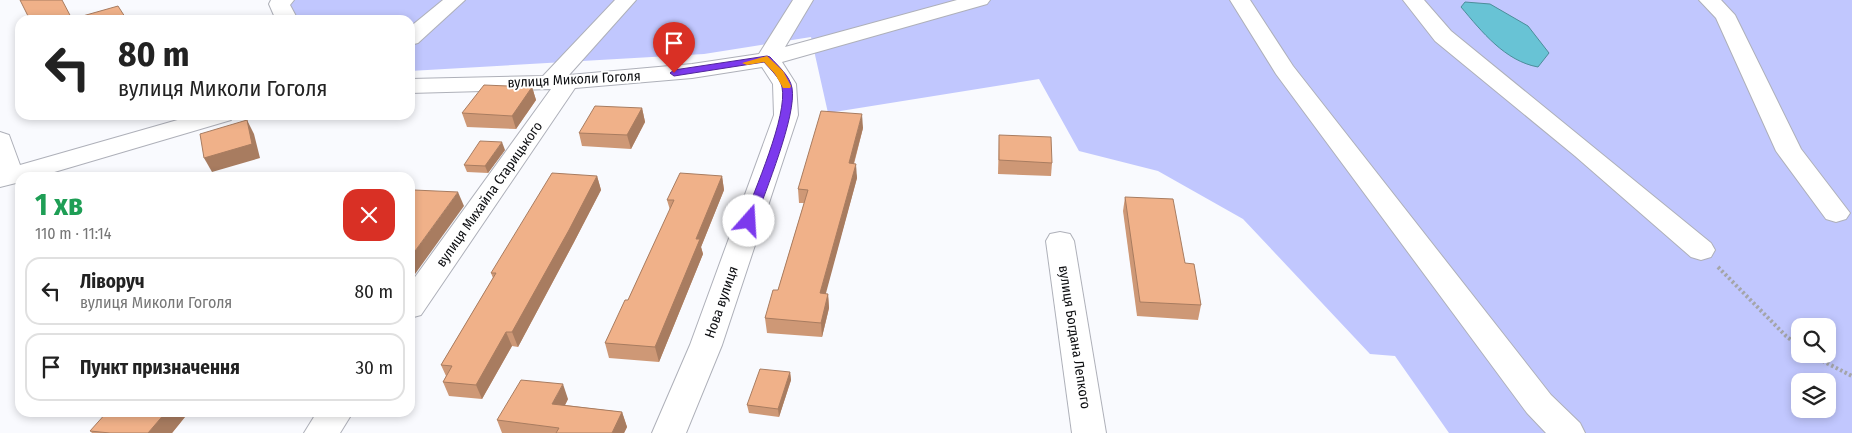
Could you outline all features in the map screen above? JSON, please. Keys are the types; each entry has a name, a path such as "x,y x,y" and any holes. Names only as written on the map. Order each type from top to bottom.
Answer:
{"street":[{"path":"284,0 279,4 284,15"},
{"path":"415,34 455,0"},
{"name":"вулиця Михайла Старицького","path":"415,299 559,82 626,0"},
{"path":"767,59 803,0"},
{"name":"вулиця Миколи Гоголя","path":"415,86 559,82 692,71 767,59 980,0"},
{"path":"1240,0 1284,69 1539,404 1568,433"},
{"path":"1414,0 1443,36 1577,145 1701,250"},
{"path":"1709,0 1724,15 1789,151 1836,214"},
{"name":"Нова вулиця","path":"669,433 706,346 786,115 788,89 780,73 767,59"},
{"path":"22,172 204,120"},
{"path":"0,140 5,177"},
{"name":"вулиця Богдана Лепкого","path":"1060,241 1089,433"},
{"path":"321,433 332,417"}],"path":[{"path":"1701,250 1791,340"},
{"path":"1827,363 1852,376"}],"shaded area":[{"path":"282,0 1852,0 1852,433 1449,433 1395,356 1370,354 1243,219 1158,171 1079,151 1039,79 828,113 811,37 704,54 415,71 415,15 291,15"},
{"path":"1465,2 1490,4 1528,26 1549,53 1538,67 1515,59 1495,44 1477,26 1461,7"}],"building":[{"path":"20,0 62,0 70,15 28,15"},
{"path":"118,6 124,15 86,15"},
{"path":"484,85 532,87 512,116 462,113"},
{"path":"595,106 642,108 627,135 579,133"},
{"path":"821,111 862,114 849,163 856,164 820,293 828,294 821,323 765,318 773,290 778,290 808,190 798,189"},
{"path":"247,120 252,144 204,158 200,134"},
{"path":"999,135 1051,137 1052,163 999,160"},
{"path":"480,141 502,142 485,166 464,165"},
{"path":"552,173 597,176 512,332 506,332 476,385 443,382 452,366 441,365 496,273 491,273"},
{"path":"680,173 722,176 696,239 700,239 655,347 605,343 625,300 628,300 674,200 667,200"},
{"path":"415,190 458,192 415,251"},
{"path":"1125,197 1173,199 1185,263 1194,264 1201,305 1140,302"},
{"path":"760,369 790,372 778,409 747,405"},
{"path":"521,380 563,384 552,404 622,412 612,433 556,433 559,428 497,420"},
{"path":"103,417 162,417 148,433 90,431"}],"slow traffic":[{"path":"747,63 767,59 780,73 787,86"}],"route":[{"path":"674,73 767,59 784,80 788,89 786,115 749,221"}]}
